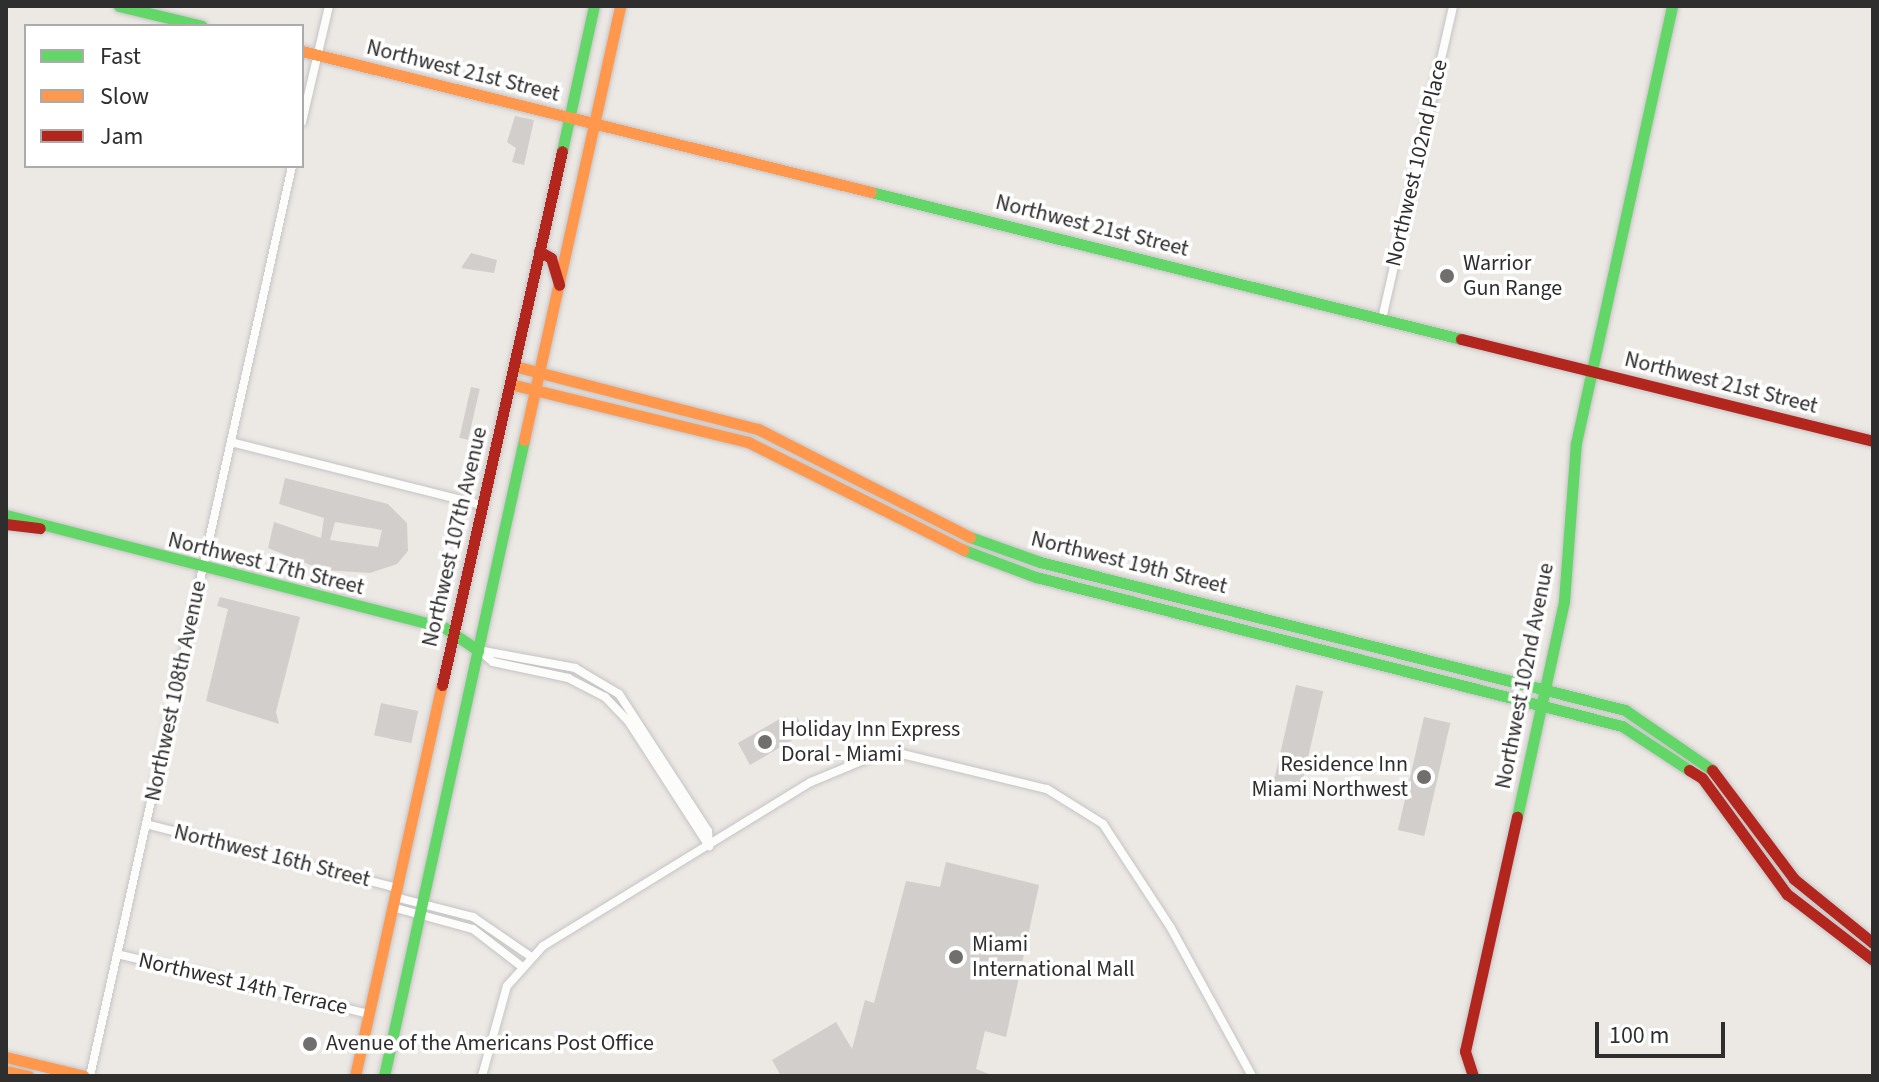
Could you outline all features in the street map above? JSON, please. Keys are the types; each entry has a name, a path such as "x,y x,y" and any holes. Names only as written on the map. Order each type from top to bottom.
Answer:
{"street":[{"path":"119,6 194,24"},
{"path":"304,113 329,6"},
{"name":"Northwest 107th Avenue","path":"355,1076 594,6"},
{"path":"384,1076 620,6"},
{"name":"Northwest 102nd Place","path":"1382,319 1453,6"},
{"name":"Northwest 102nd Avenue","path":"1471,1073 1466,1046 1547,690 1568,569 1569,484 1672,6"},
{"name":"Northwest 21st Street","path":"304,52 1873,441"},
{"name":"Northwest 108th Avenue","path":"87,1076 117,954 292,168"},
{"path":"539,251 551,258 560,285"},
{"name":"Northwest 19th Street","path":"514,366 758,429 833,462 957,532 1028,559 1547,690 1654,723 1694,750 1731,788 1794,879 1873,943"},
{"name":"Northwest 19th Street","path":"510,384 748,442 818,472 947,544 1036,577 1544,704 1652,740 1717,796 1787,894 1873,960"},
{"path":"231,442 482,505"},
{"name":"Northwest 17th Street","path":"6,515 40,528"},
{"name":"Northwest 17th Street","path":"6,524 40,528 454,633 478,650"},
{"path":"478,650 575,668 619,694 708,831 709,846"},
{"path":"482,1076 500,1003 530,956 811,782 876,755 927,758 1047,789 1094,816 1118,843 1252,1076"},
{"name":"Northwest 16th Street","path":"146,824 395,897 473,929 521,966"},
{"name":"Northwest 16th Street","path":"421,909 486,923 530,956"},
{"name":"Northwest 14th Terrace","path":"117,954 369,1014"},
{"path":"6,1057 87,1076"},
{"path":"6,1071 28,1076"}],"building":[{"path":"515,116 534,120 524,165 512,162 516,148 507,142"},
{"path":"471,253 497,260 494,273 461,268"},
{"path":"471,387 480,389 468,440 459,438"},
{"path":"285,478 388,504 407,523 408,551 397,564 370,573 323,570 268,548 274,522 321,538 324,518 279,504","holes":["335,522 382,530 378,547 330,540"]},
{"path":"220,597 300,617 276,712 279,724 206,701 228,609 217,606"},
{"path":"1296,685 1323,691 1299,796 1272,789"},
{"path":"381,703 418,711 411,743 374,735"},
{"name":"Holiday Inn Express Doral - Miami","path":"785,716 788,723 797,717 806,732 750,765 738,743"},
{"name":"Residence Inn Miami Northwest","path":"1424,717 1450,723 1424,836 1398,830"},
{"name":"Miami International Mall","path":"946,862 1039,885 1006,1037 985,1031 976,1069 994,1076 781,1076 772,1060 836,1022 852,1049 865,1000 874,1003 906,881 940,887"}],"traffic: fast":[{"path":"119,6 194,24"},
{"path":"562,151 594,6"},
{"path":"1517,817 1564,601 1576,443 1672,6"},
{"path":"871,192 1461,339"},
{"path":"384,1076 524,440"},
{"path":"6,515 445,628 478,650"},
{"path":"970,537 1040,562 1625,710 1712,770"},
{"path":"964,550 1036,577 1622,726 1689,770"}],"traffic: slow":[{"path":"524,440 620,6"},
{"path":"304,51 871,192"},
{"path":"514,366 758,429 970,537"},
{"path":"510,384 748,442 964,550"},
{"path":"355,1076 442,685"},
{"path":"6,1057 84,1076"},
{"path":"6,1071 28,1076"}],"traffic: jam":[{"path":"442,685 562,151"},
{"path":"539,251 551,258 559,285"},
{"path":"1461,339 1873,441"},
{"path":"6,524 40,528"},
{"path":"1689,770 1702,778 1787,894 1873,960"},
{"path":"1712,770 1794,879 1873,943"},
{"path":"1473,1076 1465,1051 1517,817"}],"place":[{"name":"Warrior Gun Range","path":"1447,276"},
{"name":"Holiday Inn Express Doral - Miami","path":"765,742"},
{"name":"Residence Inn Miami Northwest","path":"1424,777"},
{"name":"Miami International Mall","path":"956,957"},
{"name":"Avenue of the Americans Post Office","path":"310,1044"}]}
